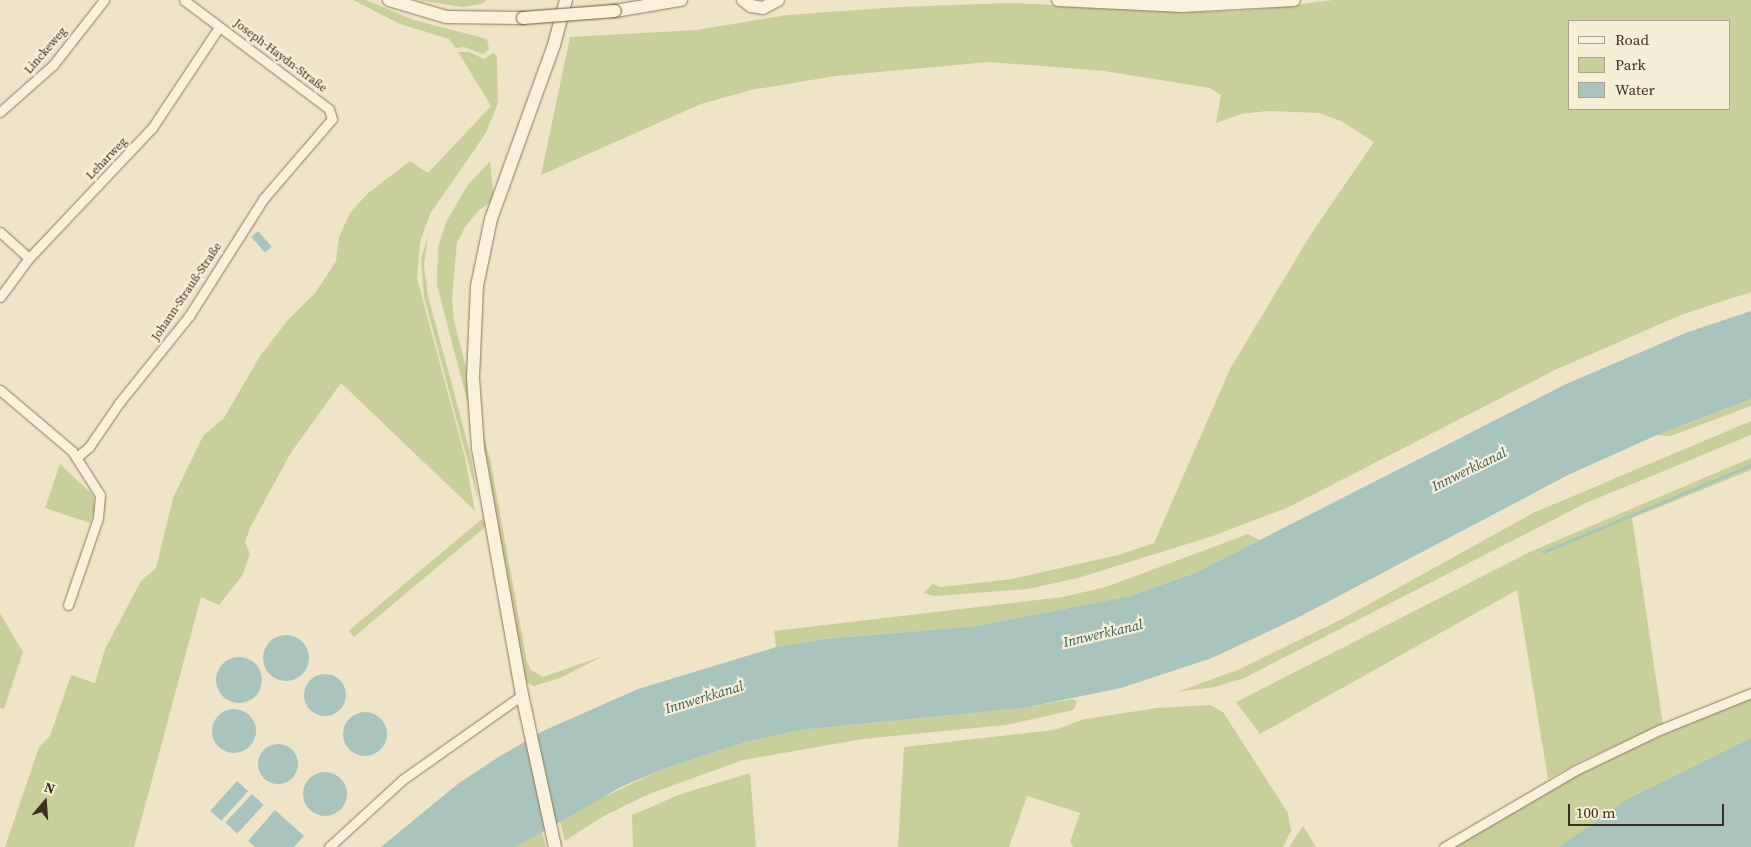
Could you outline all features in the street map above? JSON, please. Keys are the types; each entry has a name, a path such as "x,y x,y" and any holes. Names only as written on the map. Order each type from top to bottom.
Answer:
{"main road":[{"path":"389,0 446,17 523,18 614,11 680,0"},
{"path":"555,847 520,701 478,448 473,378 474,324 490,219 554,44 566,0"},
{"path":"743,0 750,6 763,8 778,0"},
{"path":"1058,0 1182,6 1294,0"}],"street":[{"name":"Linckeweg","path":"0,112 53,65 104,0"},
{"name":"Joseph-Haydn-Straße","path":"184,0 329,108 333,116"},
{"name":"Leharweg","path":"0,297 29,258 147,135 219,27"},
{"name":"Johann-Strauß-Straße","path":"77,457 89,447 119,403 188,316 264,198 333,116"},
{"path":"0,232 29,258"},
{"path":"0,390 77,457 95,484 101,501 98,518 68,605"},
{"path":"1444,847 1574,771 1659,730 1751,693"},
{"path":"329,847 402,780 520,701"}],"green space":[{"path":"353,0 366,0 414,20 487,39 489,49 483,54 464,47 456,48 449,39 400,24"},
{"path":"418,0 487,0 482,4 462,7"},
{"path":"1333,0 1751,0 1751,292 1681,315 1555,370 1289,507 1213,536 1078,578 1028,589 935,596 923,593 933,584 940,587 1012,579 1118,555 1154,543 1230,369 1311,234 1374,142 1341,121 1319,113 1267,111 1241,114 1216,123 1221,95 1210,88 1104,71 989,62 835,76 751,90 701,104 541,175 570,37 697,30 787,15 899,7 1010,3 1204,12 1253,10"},
{"path":"458,52 469,52 484,59 493,53 497,56 498,103 486,133 430,214 420,242 417,278 465,457 475,511 341,383 290,454 250,528 245,542 250,554 242,576 219,605 201,597 134,847 5,847 39,747 50,736 71,675 95,683 105,649 141,581 156,568 173,498 203,436 224,418 260,356 288,320 316,292 336,261 339,237 350,213 367,194 410,161 428,173 491,106"},
{"path":"490,161 494,200 479,210 465,227 457,243 452,298 454,321 491,464 527,662 531,670 543,677 603,656 560,678 534,686 526,682 481,454 437,285 438,247 447,220 468,185"},
{"path":"428,236 424,266 428,296 471,456 478,500 424,297 421,259"},
{"path":"1751,399 1751,406 1671,436 1657,435"},
{"path":"1751,421 1751,435 1586,503 1244,678 1215,687 1177,692 1240,669 1342,619 1533,513"},
{"path":"1751,458 1751,470 1632,518 1663,725 1583,760 1548,779 1517,590 1260,734 1236,702 1532,551"},
{"path":"60,464 93,495 95,508 90,523 45,508"},
{"path":"482,519 487,525 354,637 349,631"},
{"path":"1248,534 1260,540 1195,573 1130,596 976,626 825,639 776,647 774,631 1062,597 1106,587"},
{"path":"0,613 23,652 4,709 0,708"},
{"path":"1751,697 1751,738 1629,798 1559,847 1453,847 1582,770"},
{"path":"1072,699 1077,701 1074,710 1006,725 863,739 743,760 649,794 602,817 565,841 560,821 587,805 663,769 746,742 800,730 1024,708"},
{"path":"1210,705 1223,712 1288,813 1291,831 1283,847 1073,847 1070,842 1080,813 1027,796 1009,847 898,847 904,747 1054,730 1085,719 1157,708"},
{"path":"750,773 756,847 633,847 632,815 681,794"},
{"path":"1303,826 1316,847 1289,847"},
{"path":"542,832 546,847 516,847"}],"water":[{"path":"258,231 272,247 265,253 251,237"},
{"name":"Innwerkkanal","path":"1751,311 1751,399 1657,435 1568,475 1299,617 1212,658 1121,688 1024,708 800,730 746,742 663,769 621,787 516,847 381,847 459,783 497,758 543,731 638,689 776,647 825,639 976,626 1130,596 1195,573 1566,384 1688,332"},
{"path":"286,635 299,639 305,645 309,658 305,671 299,677 286,681 273,677 267,671 263,658 267,645 273,639"},
{"path":"239,657 252,661 258,667 262,680 258,693 252,699 239,703 226,699 220,693 216,680 220,667 226,661"},
{"path":"325,674 340,680 346,695 340,710 325,716 310,710 304,695 310,680"},
{"path":"238,709 250,715 255,722 255,740 250,747 243,752 230,753 222,750 215,743 212,727 215,719 222,712"},
{"path":"369,712 381,718 386,725 386,743 381,750 374,755 361,756 353,753 346,746 343,730 346,722 353,715"},
{"path":"1751,738 1751,847 1559,847 1629,798"},
{"path":"282,744 289,747 295,753 298,764 297,772 289,781 282,784 274,784 267,781 259,772 258,760 261,753 270,745"},
{"path":"321,772 329,772 341,778 347,794 341,810 329,816 321,816 309,810 303,798 303,790 309,778"},
{"path":"237,781 248,791 221,821 210,811"},
{"path":"252,794 264,805 237,833 225,823"},
{"path":"275,810 304,836 294,847 255,847 248,841"}],"waterway":[{"path":"1543,552 1751,465"}]}
